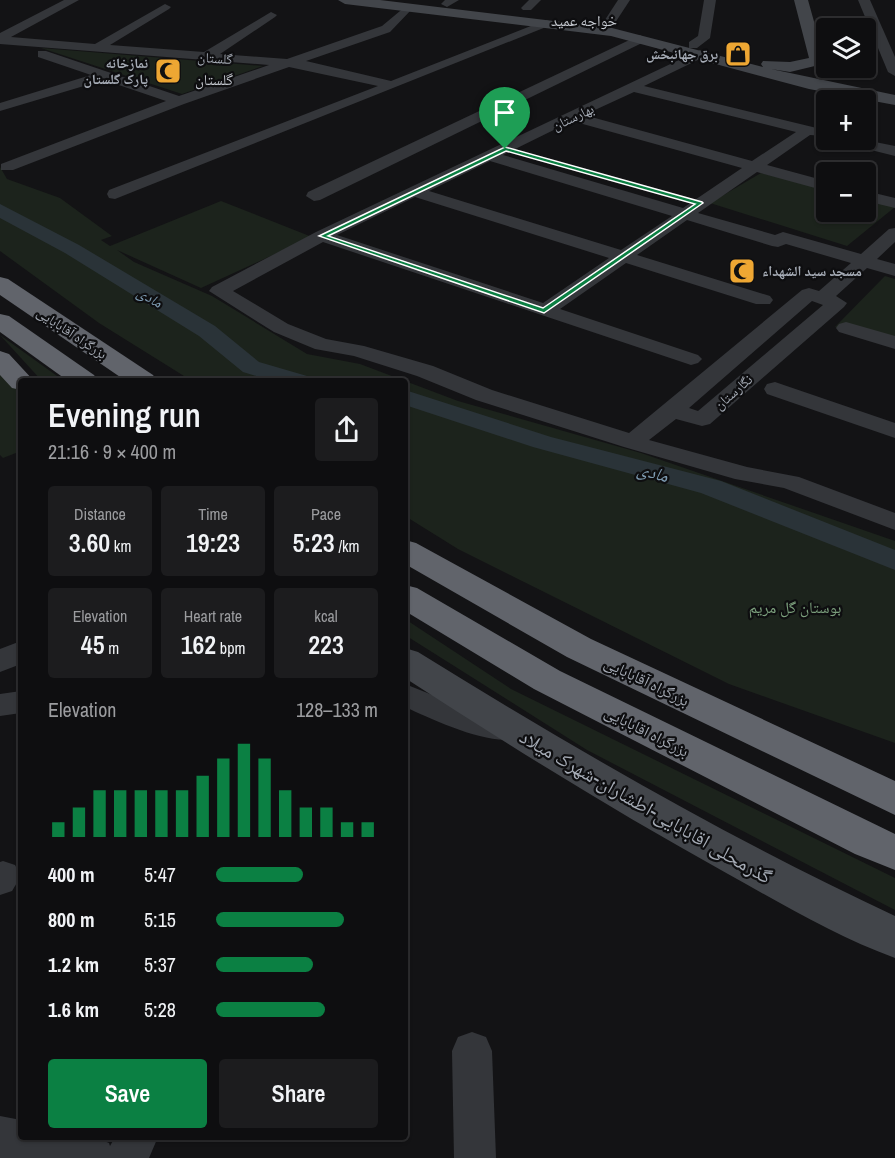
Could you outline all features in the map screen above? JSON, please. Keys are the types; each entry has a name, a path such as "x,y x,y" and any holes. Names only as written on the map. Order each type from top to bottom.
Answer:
{"highway":[{"name":"بزرگراه آقابابایی","path":"0,284 140,378"},
{"path":"0,321 82,378"},
{"path":"0,358 18,379"},
{"name":"بزرگراه آقابابایی","path":"408,552 579,648 895,799"},
{"name":"بزرگراه اقابابایی","path":"408,598 547,680 870,842 895,852"}],"main road":[{"path":"345,0 608,26 809,84 895,100"},
{"path":"801,0 816,29"},
{"path":"814,0 818,18"},
{"path":"409,4 450,2 560,22 745,60 857,86 895,92"},
{"path":"745,60 790,67 816,61"},
{"path":"847,78 857,86"},
{"name":"گذرمحلی اقابابایی-اطشاران-شهرک میلاد","path":"408,663 517,733 711,846 895,938"}],"street":[{"path":"8,45 73,0"},
{"path":"608,26 624,0"},
{"path":"696,50 704,38 710,0"},
{"path":"864,0 895,72"},
{"path":"7,167 179,101 386,29 409,4"},
{"path":"95,49 165,7"},
{"path":"206,57 271,15"},
{"path":"115,194 560,22"},
{"path":"314,196 640,39"},
{"path":"8,45 179,101"},
{"name":"گلستان","path":"8,45 291,63 392,86"},
{"name":"بهارستان","path":"632,442 484,395 425,371 357,350 322,345 281,328 219,291 322,236 634,88 696,50"},
{"path":"0,107 103,76"},
{"path":"634,88 816,132"},
{"path":"573,117 816,183"},
{"path":"544,311 808,130"},
{"path":"876,147 895,151"},
{"path":"498,152 700,203 787,231 778,242 684,214 498,152"},
{"path":"415,192 763,300"},
{"path":"876,198 895,203"},
{"name":"نگارستان","path":"823,298 863,262 892,229"},
{"path":"322,236 691,358"},
{"path":"783,237 895,270"},
{"name":"نگارستان","path":"809,294 823,298 837,303 702,419 684,415 676,408 809,294"},
{"path":"846,328 895,343"},
{"path":"774,389 895,431"},
{"path":"632,442 676,408"},
{"path":"661,450 702,419"},
{"path":"632,442 744,474 790,482 895,522"},
{"path":"0,662 18,653"},
{"path":"408,696 452,715 517,733"},
{"path":"0,705 18,702"},
{"path":"472,1051 474,1158"},
{"path":"0,1137 81,1153"},
{"path":"127,1158 136,1140"},
{"path":"27,1158 81,1153"}],"green space":[{"path":"41,48 263,66 182,94"},
{"name":"بوستان گل مریم","path":"0,167 7,179 60,198 112,236 101,240 110,246 221,201 312,237 201,288 117,250 134,262 212,296 307,354 360,364 397,378 187,378 99,323 0,251"},
{"path":"761,173 816,187 816,222 876,222 876,202 895,207 847,246 710,203"},
{"path":"885,276 895,279 895,345 835,327"},
{"path":"0,335 60,378 39,378"},
{"path":"0,367 18,387 18,452 3,458 0,455"},
{"name":"بوستان گل مریم","path":"408,382 458,401 641,453 895,541 895,743 729,684 458,549 408,518"},
{"path":"408,621 511,689 895,878 895,910 587,750 408,637"}],"waterway":[{"name":"مادی","path":"0,210 72,249 207,331 251,367 289,378"},
{"name":"مادی","path":"408,398 542,442 711,487 895,561"}],"place":[{"name":"برق جهانبخش","path":"738,54"},
{"name":"نمازخانه پارک گلستان","path":"168,71"},
{"name":"مسجد سید الشهداء","path":"742,271"}],"district":[{"name":"خواجه عمید","path":"584,20"},
{"name":"گلستان","path":"214,79"}],"route":[{"path":"505,149 700,203 544,311 322,236 505,149"}]}
